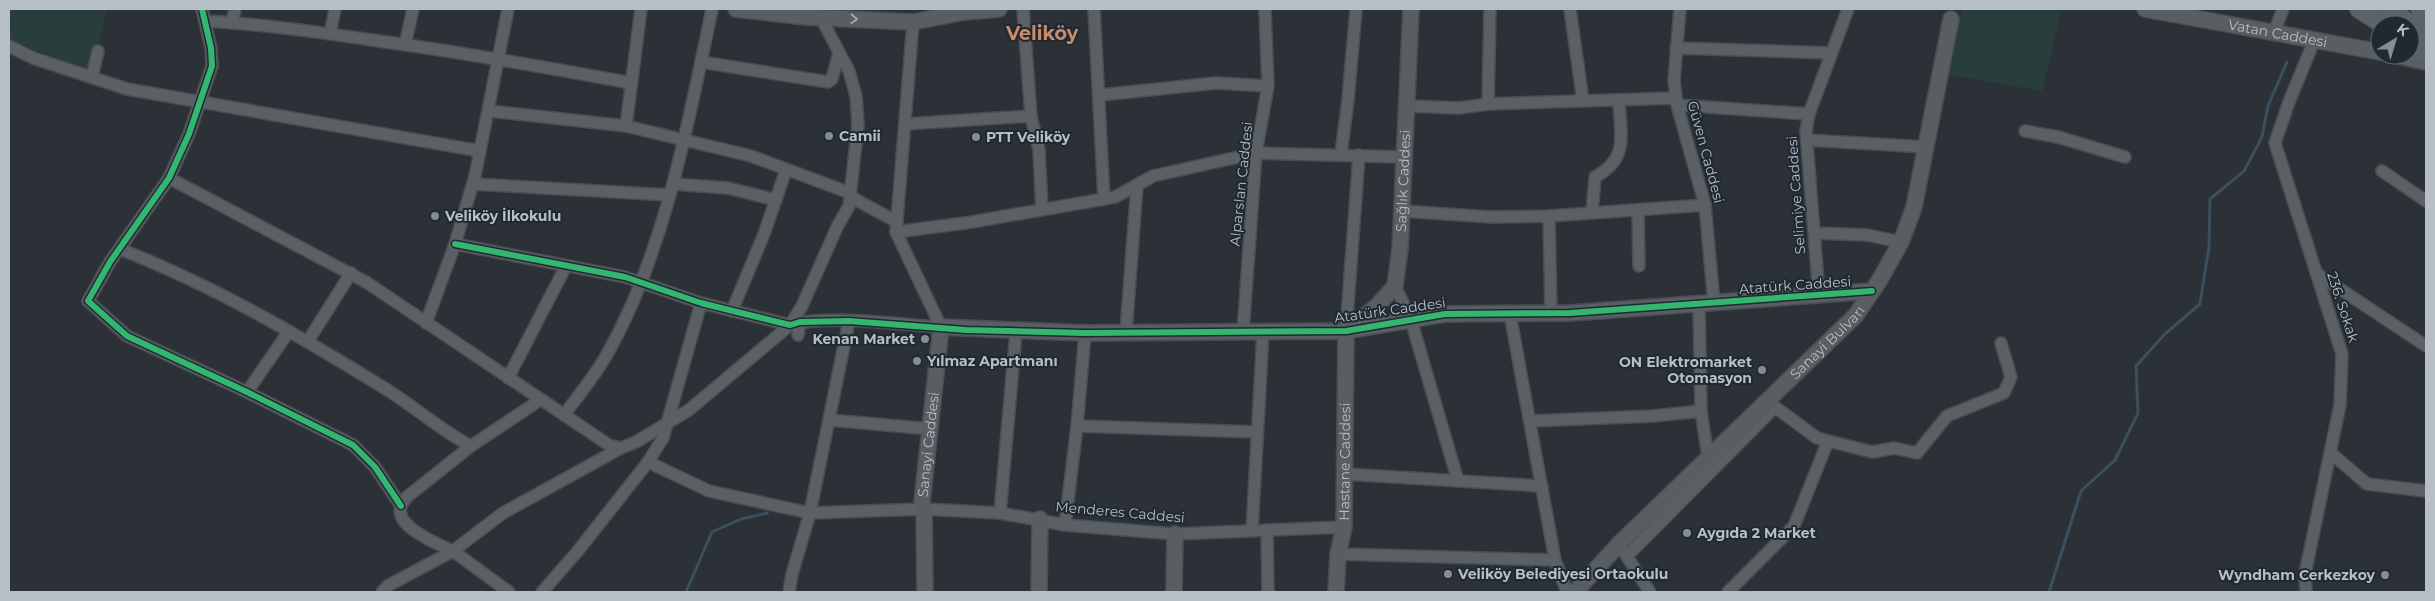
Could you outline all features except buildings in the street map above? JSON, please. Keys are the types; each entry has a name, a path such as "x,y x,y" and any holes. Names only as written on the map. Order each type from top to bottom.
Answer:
{"main road":[{"path":"2359,9 2370,16"},
{"path":"2388,9 2426,34"},
{"path":"2420,9 2426,13"}],"street":[{"path":"202,9 206,21 212,66 201,103 169,178 110,262 88,301 128,336 353,445 375,467 401,506"},
{"path":"232,23 235,9"},
{"path":"330,34 335,9"},
{"path":"405,45 413,9"},
{"path":"426,323 455,244 473,184 508,9"},
{"path":"626,126 641,9"},
{"path":"564,415 606,357 641,283 685,140 712,9"},
{"path":"736,9 821,18 913,22 964,12 999,9"},
{"path":"1023,9 1031,116 1039,150 1042,210"},
{"path":"1094,9 1104,199"},
{"name":"Alparslan Caddesi","path":"1243,332 1256,153 1268,86 1265,9"},
{"path":"1341,154 1356,9"},
{"name":"Sağlık Caddesi","path":"1395,286 1400,249 1411,9"},
{"path":"1488,104 1490,9"},
{"path":"1570,9 1584,101"},
{"name":"Güven Caddesi","path":"1680,9 1674,80 1677,102 1705,205 1706,304 1701,412 1708,458"},
{"name":"Selimiye Caddesi","path":"1819,295 1807,140 1809,114 1848,9"},
{"name":"Vatan Caddesi","path":"2145,9 2370,50"},
{"path":"2274,33 2283,9"},
{"name":"Sanayi Bulvarı","path":"1575,592 1623,550 1708,458 1771,404 1856,315 1872,292 1901,242 1914,207 1952,12"},
{"path":"382,592 389,585 453,551 503,513 666,425 689,410 795,323 838,225 850,206 858,124 856,96 849,71 821,18"},
{"path":"206,21 330,34 497,58 631,83"},
{"path":"455,244 625,277 701,303 795,323 849,321 941,327 896,227 913,22"},
{"name":"236. Sokak","path":"2306,592 2305,574 2332,454 2340,405 2342,354 2275,143 2289,102 2314,41"},
{"path":"9,46 33,58 127,89 480,151"},
{"path":"1676,48 1831,53"},
{"path":"92,77 98,51"},
{"path":"701,62 828,82 832,79 839,52"},
{"path":"1100,95 1216,83 1268,86"},
{"path":"1406,106 1459,108 1488,104 1619,100 1677,102 1809,114"},
{"path":"1592,213 1595,177 1609,169 1621,151 1619,100"},
{"path":"489,111 626,126 751,156 851,195 896,227 1042,210 1104,199 1115,196 1153,176 1256,153 1403,157"},
{"path":"905,124 1031,116"},
{"path":"2025,132 2058,137 2125,157"},
{"path":"1807,140 1926,147"},
{"path":"1346,331 1359,155"},
{"path":"732,310 786,170"},
{"path":"2382,171 2426,201"},
{"path":"169,178 351,274 540,400 610,445 621,448"},
{"path":"473,184 671,189 728,188 776,200"},
{"path":"1126,332 1137,185"},
{"path":"1401,210 1492,217 1549,216 1705,205"},
{"path":"1638,210 1638,266"},
{"path":"1549,216 1551,313"},
{"path":"1814,233 1867,234 1901,242"},
{"path":"120,249 159,264 308,341 398,397 448,434 471,446"},
{"path":"508,378 566,266"},
{"path":"2316,273 2426,346"},
{"path":"308,341 351,274"},
{"path":"1346,331 1376,307 1395,286 1411,320 1458,481"},
{"name":"Atatürk Caddesi","path":"941,327 1016,332 1085,333 1346,331 1445,314 1551,313 1872,292"},
{"path":"542,592 577,552 648,462 663,438 701,303"},
{"path":"1510,314 1555,560 1568,592"},
{"path":"789,592 792,574 810,513 849,321"},
{"path":"795,323 798,335"},
{"name":"Sanayi Caddesi","path":"925,592 924,509 922,502 941,327"},
{"path":"247,392 289,331"},
{"name":"Hastane Caddesi","path":"1336,592 1338,554 1344,527 1346,331"},
{"path":"1000,513 1016,332"},
{"path":"1252,531 1263,332"},
{"path":"1064,525 1077,426 1085,333"},
{"path":"1650,592 1623,550 1771,404 1816,438 1872,452 1894,448 1917,452 1947,416 2004,393 2011,377 2001,343"},
{"path":"509,592 453,551 405,524 400,514 401,506 408,496 425,480 471,446 540,400"},
{"path":"1530,422 1701,412"},
{"path":"829,420 930,429"},
{"path":"1077,426 1258,432"},
{"path":"1728,592 1794,526 1828,441"},
{"path":"2332,454 2367,484 2426,491"},
{"name":"Menderes Caddesi","path":"648,462 709,491 810,513 924,509 1000,513 1064,525 1175,534 1344,527"},
{"path":"1344,474 1542,486"},
{"path":"1039,592 1040,519"},
{"path":"1267,530 1268,592"},
{"path":"1174,592 1175,534"},
{"path":"1338,554 1555,560"}],"green space":[{"path":"9,9 107,9 92,70 9,41"},
{"path":"1962,9 2062,9 2042,91 1949,75"}],"waterway":[{"path":"2049,592 2081,491 2115,460 2138,413 2136,366 2165,334 2200,304 2209,247 2210,199 2244,171 2262,137 2268,106 2287,62"},
{"path":"686,592 712,532 741,519 767,513"}],"cycle path":[{"path":"202,9 211,48 212,66 189,134 169,178 110,262 88,301 127,336 247,392 353,445 375,467 401,506"},
{"path":"455,244 625,277 701,303 790,325 800,322 849,321 966,330 1085,333 1346,331 1445,314 1570,313 1872,291"}],"place":[{"name":"Camii","path":"829,136"},
{"name":"PTT Veliköy","path":"976,137"},
{"name":"Veliköy İlkokulu","path":"435,216"},
{"name":"Kenan Market","path":"925,339"},
{"name":"Yılmaz Apartmanı","path":"917,361"},
{"name":"ON Elektromarket Otomasyon","path":"1762,370"},
{"name":"Aygıda 2 Market","path":"1687,533"},
{"name":"Veliköy Belediyesi Ortaokulu","path":"1448,574"},
{"name":"Wyndham Cerkezkoy","path":"2385,575"}],"district":[{"name":"Veliköy","path":"1042,33"}]}
